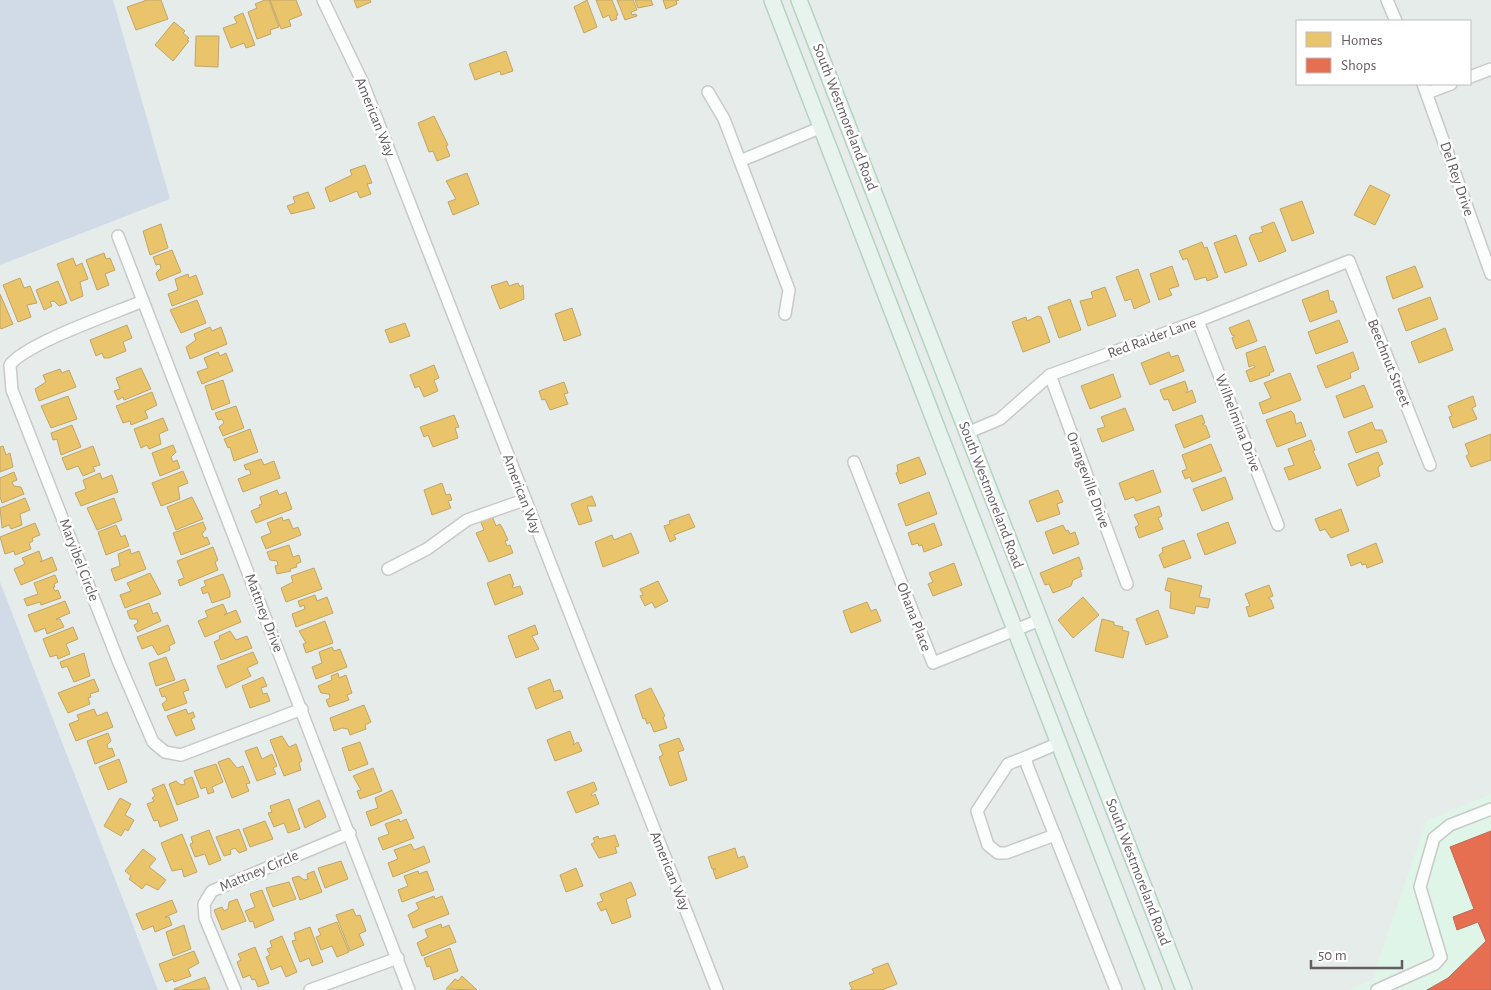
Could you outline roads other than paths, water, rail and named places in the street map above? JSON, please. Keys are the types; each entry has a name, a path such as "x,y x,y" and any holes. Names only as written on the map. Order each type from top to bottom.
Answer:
{"main road":[{"name":"South Westmoreland Road","path":"772,0 1154,990"},
{"name":"South Westmoreland Road","path":"799,0 1184,990"},
{"path":"822,127 846,119"},
{"path":"942,443 967,433"},
{"path":"1061,749 1089,746"}],"street":[{"name":"American Way","path":"323,0 362,81 714,989"},
{"path":"1387,0 1396,20"},
{"path":"1471,77 1491,69"},
{"path":"1425,88 1444,85"},
{"name":"Del Rey Drive","path":"1425,88 1491,274"},
{"path":"708,92 724,119 788,290 785,314"},
{"path":"740,160 822,127"},
{"name":"Mattney Drive","path":"118,236 409,990"},
{"name":"Red Raider Lane","path":"967,433 1000,419 1050,375 1198,321 1349,261"},
{"name":"Beechnut Street","path":"1349,261 1430,465"},
{"name":"Maryibel Circle","path":"143,301 41,343 15,358 10,365 12,390 119,663 153,742 165,752 181,755 302,709"},
{"name":"Wilhelmina Drive","path":"1198,321 1278,526"},
{"name":"Orangeville Drive","path":"1050,375 1127,584"},
{"name":"Ohana Place","path":"854,462 932,663 1040,620"},
{"path":"388,569 427,549 467,520 524,500"},
{"path":"1055,834 1002,853 994,851 986,840 977,815 979,807 1008,764 1026,757 1061,749"},
{"path":"1026,757 1027,765 1116,990"},
{"path":"1377,990 1435,964 1441,957 1420,887 1434,838 1450,825 1491,809"},
{"name":"Mattney Circle","path":"235,990 205,918 204,904 212,891 350,833"},
{"path":"310,990 398,958"}]}
